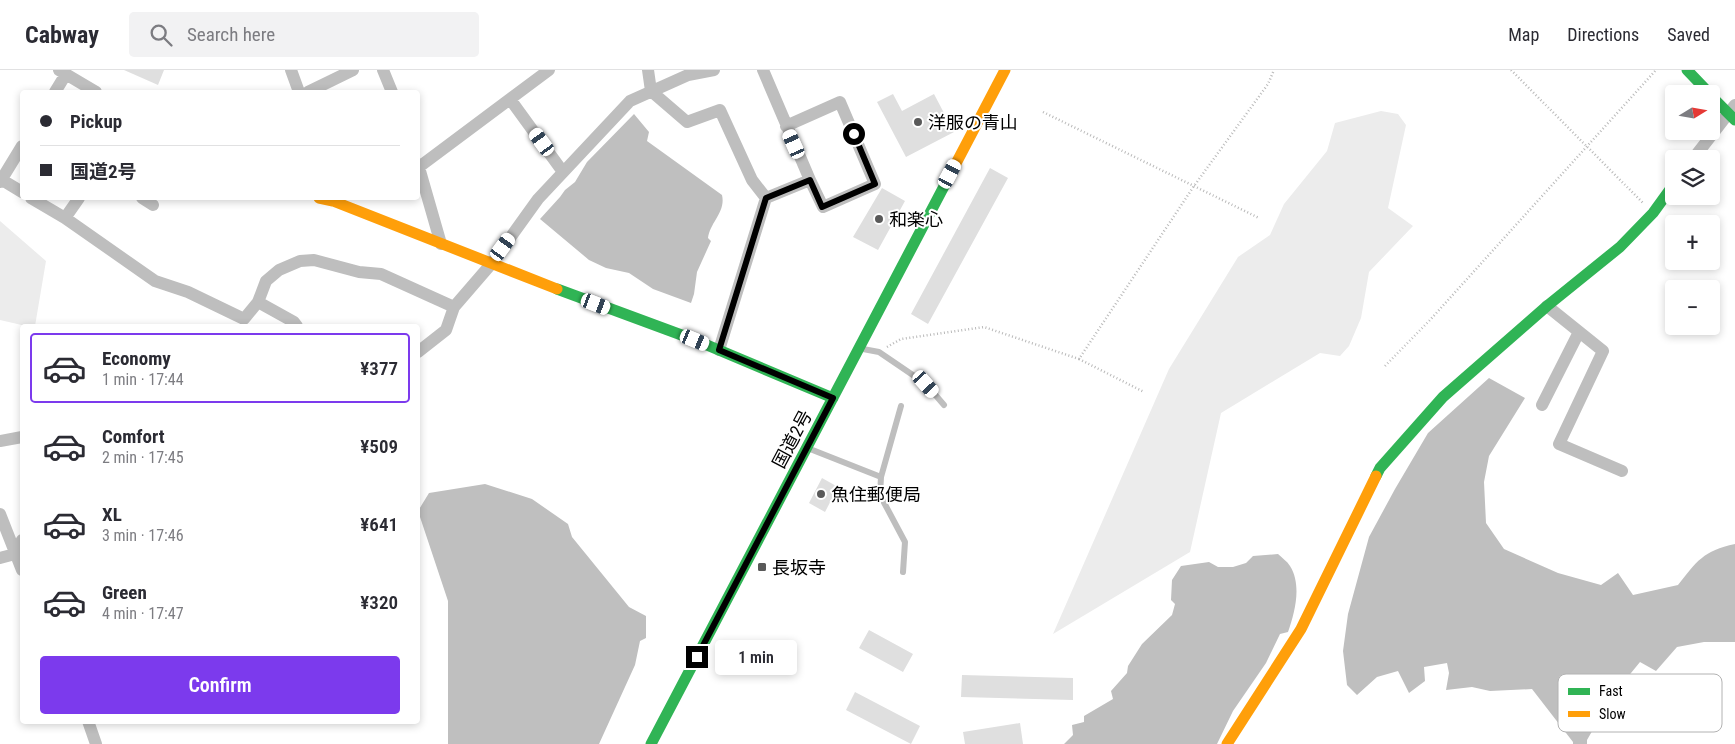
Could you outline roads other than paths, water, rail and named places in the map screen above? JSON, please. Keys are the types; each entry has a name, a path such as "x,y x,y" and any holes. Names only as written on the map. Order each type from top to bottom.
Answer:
{"main road":[{"name":"国道2号","path":"651,744 1005,70"},
{"path":"1687,70 1701,85"},
{"path":"1720,103 1733,113"},
{"path":"1227,744 1301,629 1380,468 1443,397 1547,306 1620,247 1653,213 1665,196"},
{"path":"334,200 441,244 719,350 833,398"}],"street":[{"path":"291,70 298,90"},
{"path":"312,90 353,70"},
{"path":"384,70 391,90"},
{"path":"420,164 549,70"},
{"path":"648,70 651,91 687,122 720,110 752,180 766,198"},
{"path":"420,350 425,344 446,330 454,308 492,263 538,199 630,101 688,75 714,70"},
{"path":"762,70 786,126 822,207 875,184 840,102 786,126"},
{"path":"56,90 62,72 93,90"},
{"path":"510,99 563,172"},
{"path":"1701,150 1733,113"},
{"path":"20,149 1,181 20,191"},
{"path":"420,172 441,244"},
{"path":"766,198 810,180"},
{"path":"719,350 766,198"},
{"path":"34,200 65,218 155,281 188,292 244,319 258,302 266,281 279,270 300,261 314,260 359,272 381,274 454,308"},
{"path":"65,218 78,200"},
{"path":"145,200 153,205"},
{"path":"258,302 296,324"},
{"path":"1547,306 1604,351 1559,444 1622,471"},
{"path":"1542,405 1579,332"},
{"path":"0,441 20,437"},
{"path":"0,514 20,565"},
{"path":"0,558 15,554 20,544"},
{"path":"89,724 96,744"}],"lane":[{"path":"859,349 880,352 926,384 944,405"},
{"path":"901,406 881,477 880,495 905,542 903,572"},
{"path":"806,448 881,477"}],"place":[{"name":"洋服の青山","path":"918,122"},
{"name":"和楽心","path":"879,219"},
{"name":"魚住郵便局","path":"821,494"},
{"name":"長坂寺","path":"762,567"}]}
